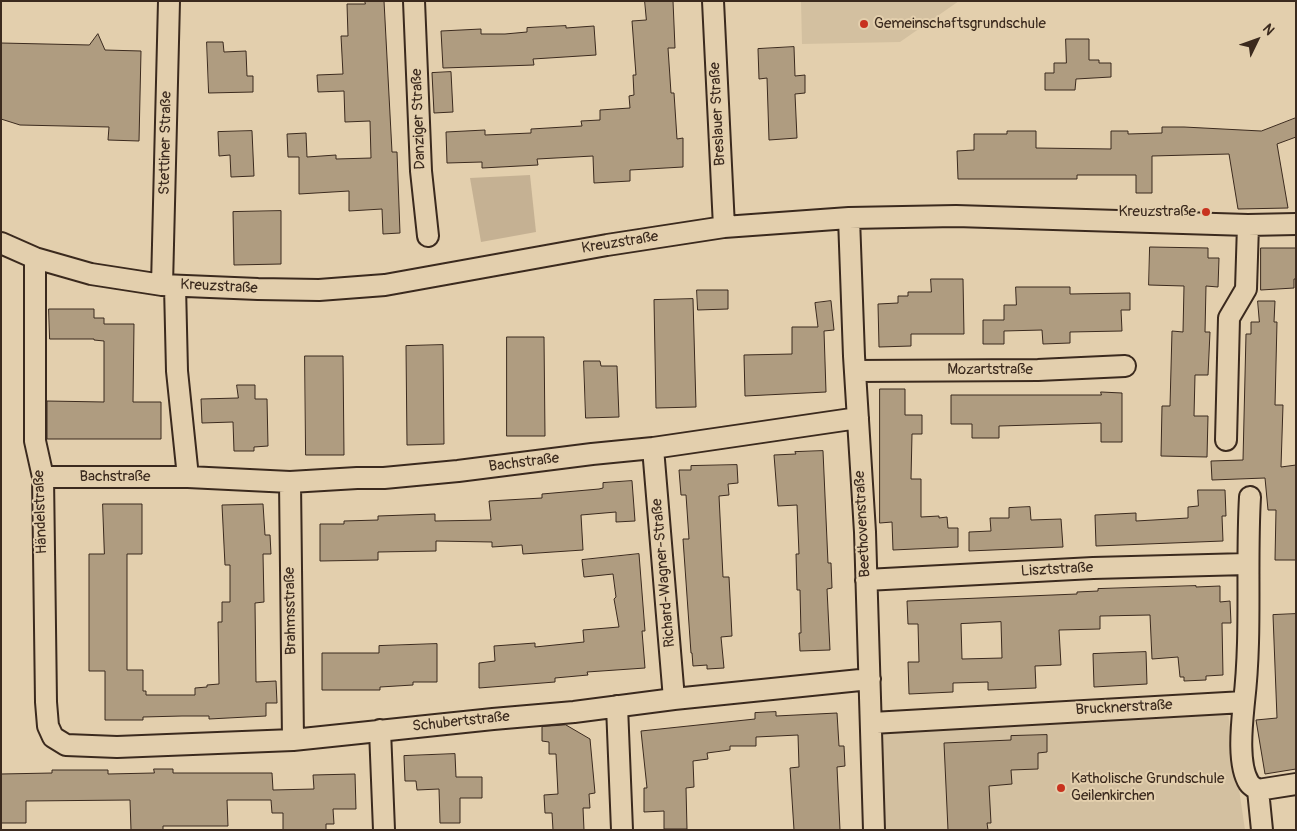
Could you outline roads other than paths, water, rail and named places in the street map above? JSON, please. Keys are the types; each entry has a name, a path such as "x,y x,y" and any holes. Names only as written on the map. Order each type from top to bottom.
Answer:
{"street":[{"name":"Stettiner Straße","path":"169,1 169,285"},
{"name":"Danziger Straße","path":"414,1 421,171 428,236"},
{"name":"Breslauer Straße","path":"713,1 724,227"},
{"name":"Kreuzstraße","path":"1,243 35,258 91,274 169,285 258,290 318,290 385,284 607,245 724,227 850,218 956,216 1248,225 1296,224"},
{"name":"Beethovenstraße","path":"850,218 851,294 872,723 874,830"},
{"path":"1226,440 1229,318 1246,289 1248,225"},
{"name":"Händelstraße","path":"35,258 35,441 43,476 46,702 48,726 53,736"},
{"path":"169,285 188,477"},
{"name":"Mozartstraße","path":"855,371 1038,370 1125,366"},
{"name":"Bachstraße","path":"43,476 188,477 290,482 384,478 653,448 858,418"},
{"name":"Richard-Wagner-Straße","path":"653,448 674,699"},
{"name":"Brahmsstraße","path":"290,482 293,740"},
{"path":"1250,497 1247,564 1248,665 1240,734 1244,771 1249,784 1258,790 1296,784"},
{"name":"Lisztstraße","path":"866,580 1093,568 1247,564"},
{"name":"Schubertstraße","path":"53,736 66,745 86,747 293,740 574,712 674,699 870,679"},
{"name":"Brucknerstraße","path":"872,723 1244,702"},
{"path":"617,706 622,830"},
{"path":"380,730 384,830"},
{"path":"1258,790 1262,830"}],"place":[{"name":"Gemeinschaftsgrundschule","path":"864,24"},
{"name":"Kreuzstraße","path":"1206,212"},
{"name":"Katholische Grundschule Geilenkirchen","path":"1061,788"}]}
